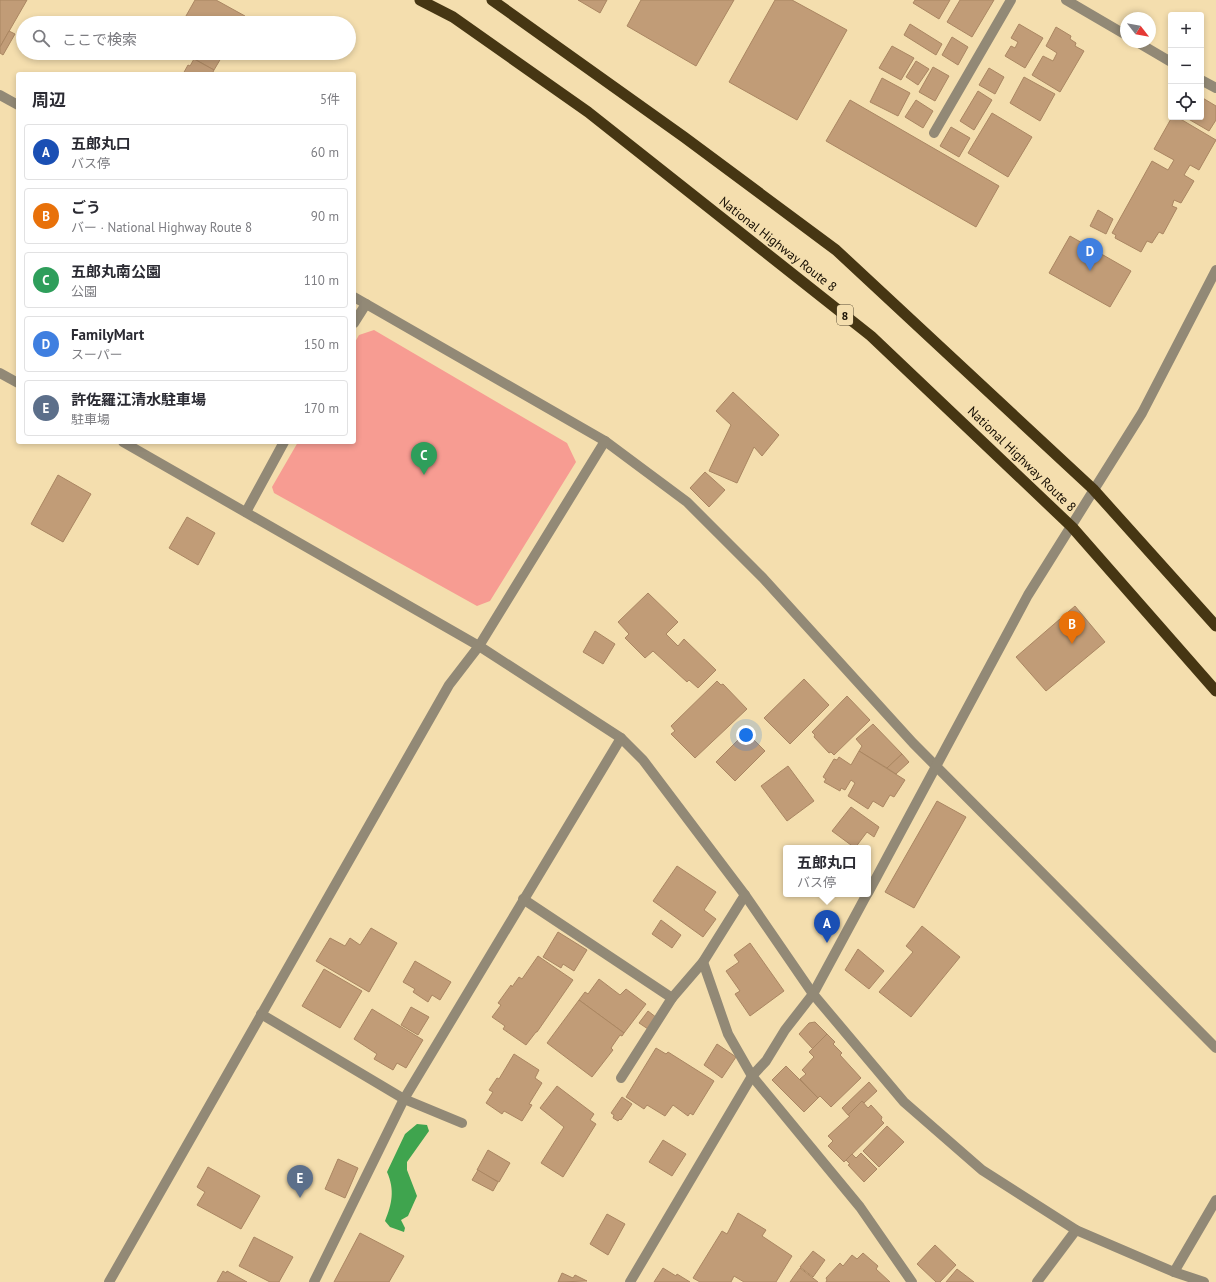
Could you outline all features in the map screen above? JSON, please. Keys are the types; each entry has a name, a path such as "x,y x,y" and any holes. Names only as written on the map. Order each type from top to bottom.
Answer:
{"highway":[{"name":"National Highway Route 8","path":"420,0 453,17 588,112 871,336 1072,527 1216,691"},
{"name":"National Highway Route 8","path":"492,0 684,137 836,250 1093,489 1216,626"}],"street":[{"path":"934,133 1011,0"},
{"path":"1066,0 1120,32"},
{"path":"1147,48 1168,60"},
{"path":"1204,82 1216,88"},
{"path":"0,95 16,104"},
{"path":"871,888 1028,595 1142,413 1216,270"},
{"path":"356,298 605,441 687,502 763,578 913,743 1216,1048"},
{"path":"356,321 366,304"},
{"path":"0,372 16,382"},
{"path":"109,1282 449,685 479,646 605,441"},
{"path":"127,444 479,646 621,738 643,760 745,895 813,994 904,1102 982,1170 1076,1230 1174,1272 1204,1282"},
{"path":"246,512 283,444"},
{"path":"314,1282 404,1100 621,738"},
{"path":"621,1078 672,998 703,962 745,895"},
{"path":"630,1282 752,1076 766,1061 785,1030 813,994 866,897"},
{"path":"524,899 672,998"},
{"path":"703,962 728,1034 752,1076 860,1207 912,1282"},
{"path":"261,1014 404,1100 462,1124"},
{"path":"1174,1272 1216,1200"},
{"path":"1037,1282 1076,1230"}],"shaded area":[{"path":"374,330 567,443 576,462 490,601 477,606 274,493 272,487 297,444 356,444 356,340 359,335"},
{"path":"417,1124 427,1125 429,1131 407,1162 407,1170 417,1196 408,1216 401,1220 405,1228 404,1232 390,1227 385,1221 392,1197 391,1185 387,1172 405,1134"}],"building":[{"path":"0,0 27,0 18,16 16,16 16,19 0,47"},
{"path":"195,0 216,0 245,16 186,16"},
{"path":"578,0 607,0 600,13"},
{"path":"641,0 734,0 696,66 627,26"},
{"path":"775,0 792,0 847,30 797,120 729,82"},
{"path":"915,0 950,0 939,19 913,3"},
{"path":"960,0 994,0 972,37 947,22"},
{"path":"910,24 942,44 936,55 904,35"},
{"path":"1019,24 1043,38 1025,68 1005,56 1011,46 1015,48 1018,42 1011,38"},
{"path":"1056,27 1071,36 1070,39 1076,43 1075,46 1084,51 1060,92 1032,75 1043,56 1053,61 1057,53 1046,46"},
{"path":"9,31 15,34 3,55 0,53 0,47"},
{"path":"952,37 968,47 958,65 942,55"},
{"path":"892,46 914,58 901,80 879,68"},
{"path":"193,60 196,60 214,70 213,72 184,72 188,65 190,66"},
{"path":"196,60 220,60 214,70"},
{"path":"916,61 929,69 918,85 906,77"},
{"path":"933,67 949,76 935,101 919,92"},
{"path":"989,68 1004,77 995,94 979,85"},
{"path":"1024,77 1055,94 1040,121 1010,103"},
{"path":"882,78 910,93 898,116 870,102"},
{"path":"978,91 992,100 974,130 960,121"},
{"path":"1204,99 1216,106 1216,120 1209,131 1190,120 1204,120"},
{"path":"850,100 999,186 976,227 826,141"},
{"path":"916,100 933,111 923,128 905,117"},
{"path":"992,113 1032,137 1008,177 968,153"},
{"path":"1170,120 1182,120 1216,140 1199,170 1190,165 1184,175 1194,181 1181,203 1174,200 1172,206 1177,208 1163,234 1159,232 1152,243 1147,241 1141,252 1115,238 1116,235 1112,233 1152,161 1168,170 1174,160 1154,149"},
{"path":"951,127 970,138 959,157 940,146"},
{"path":"1098,210 1113,219 1106,234 1090,226"},
{"path":"1070,236 1131,271 1110,307 1049,273"},
{"path":"733,392 779,435 762,456 754,447 737,483 709,471 731,425 716,411"},
{"path":"705,472 725,490 709,507 690,488"},
{"path":"58,475 91,494 63,542 31,524"},
{"path":"187,517 215,533 198,565 169,548"},
{"path":"648,593 678,622 666,634 678,646 684,639 716,670 698,688 689,680 687,682 653,651 645,658 625,638 629,634 618,622"},
{"path":"1075,606 1105,642 1046,691 1016,657"},
{"path":"595,631 615,644 603,664 583,652"},
{"path":"804,679 829,705 790,744 764,718"},
{"path":"717,681 721,685 723,684 747,709 695,758 671,734 675,731 671,726"},
{"path":"847,696 870,720 834,755 831,752 829,753 814,737 815,735 812,732"},
{"path":"873,724 902,754 887,768 859,751 862,746 856,739"},
{"path":"746,732 765,751 735,781 716,762"},
{"path":"859,751 905,780 894,797 890,795 883,807 873,801 868,809 848,796 855,783 851,780 845,790 841,788 840,791 824,782 826,779 823,777 834,759 837,760 839,757 851,765"},
{"path":"902,754 909,762 896,774 887,768"},
{"path":"788,766 814,801 787,821 761,786"},
{"path":"937,801 966,817 914,908 885,892"},
{"path":"851,807 879,827 874,837 867,832 857,845 851,845 832,831"},
{"path":"677,866 716,892 704,910 716,919 703,937 653,901"},
{"path":"661,920 681,935 672,948 652,934"},
{"path":"922,926 960,957 911,1017 879,992 913,952 906,946"},
{"path":"371,928 397,943 369,992 316,961 330,938 345,946 350,938 360,945"},
{"path":"558,932 587,950 574,971 563,964 561,968 543,957"},
{"path":"750,943 784,991 750,1016 735,994 740,991 726,971 739,962 734,955"},
{"path":"858,949 884,971 869,989 845,970"},
{"path":"538,956 573,980 537,1032 526,1045 503,1029 505,1026 492,1017 501,1005 498,1003 511,985 512,987 519,977 522,979"},
{"path":"415,961 451,982 440,1000 432,995 428,1002 413,992 415,989 403,982"},
{"path":"324,969 362,991 340,1028 302,1006"},
{"path":"599,979 620,995 626,989 646,1004 624,1033 579,1000 585,992 588,994"},
{"path":"579,1000 624,1033 622,1036 620,1035 611,1048 613,1050 592,1077 547,1043"},
{"path":"411,1007 429,1017 418,1035 401,1025"},
{"path":"372,1009 423,1040 406,1068 397,1063 393,1070 374,1059 377,1054 354,1039"},
{"path":"648,1011 657,1018 648,1029 639,1023"},
{"path":"815,1022 827,1034 813,1049 799,1034 809,1023"},
{"path":"827,1034 835,1042 833,1044 842,1053 840,1055 861,1078 831,1107 820,1096 818,1098 800,1079 806,1074 802,1070 814,1057 809,1052"},
{"path":"717,1044 736,1057 722,1078 704,1065"},
{"path":"656,1048 666,1054 668,1052 714,1081 693,1115 690,1113 688,1116 673,1105 665,1116 647,1105 644,1109 626,1097"},
{"path":"514,1054 539,1070 535,1078 542,1083 529,1104 532,1105 522,1121 504,1111 502,1114 486,1103 493,1092 489,1090 497,1078 499,1079"},
{"path":"786,1066 818,1098 804,1112 772,1080"},
{"path":"869,1082 877,1091 864,1103 862,1101 848,1115 842,1108"},
{"path":"557,1086 594,1114 590,1120 596,1124 563,1177 541,1163 564,1127 540,1108"},
{"path":"622,1097 632,1104 621,1120 620,1119 618,1121 613,1118 614,1115 611,1113"},
{"path":"862,1101 868,1108 871,1105 882,1117 881,1120 884,1123 844,1162 828,1146 833,1141 828,1136 850,1116 848,1115"},
{"path":"887,1126 904,1142 879,1167 863,1151"},
{"path":"663,1140 686,1154 672,1176 649,1162"},
{"path":"488,1150 510,1163 499,1182 477,1170"},
{"path":"861,1153 877,1169 864,1182 848,1165 850,1164 846,1160 852,1154 856,1158"},
{"path":"338,1159 358,1168 345,1198 325,1189"},
{"path":"208,1167 260,1196 241,1229 197,1205 205,1192 197,1187"},
{"path":"478,1170 498,1182 493,1191 472,1180"},
{"path":"738,1213 766,1230 762,1236 792,1256 776,1282 744,1282 734,1276 731,1282 700,1282 693,1278 722,1231 727,1234"},
{"path":"607,1214 625,1224 608,1255 590,1244"},
{"path":"360,1233 404,1256 389,1282 334,1282"},
{"path":"254,1237 293,1257 279,1282 270,1282 239,1266"},
{"path":"935,1245 956,1265 940,1282 936,1282 917,1264"},
{"path":"813,1251 825,1260 813,1277 800,1267"},
{"path":"863,1253 878,1266 876,1269 890,1282 826,1282 826,1278 840,1263 843,1266 852,1255 857,1259"},
{"path":"663,1268 676,1276 677,1274 690,1282 654,1282"},
{"path":"800,1268 818,1282 790,1282"},
{"path":"957,1269 974,1282 946,1282"},
{"path":"223,1271 226,1273 227,1271 247,1282 217,1282"},
{"path":"562,1273 573,1278 575,1275 587,1281 558,1282"}],"place":[{"name":"FamilyMart","path":"1090,271"},
{"name":"五郎丸南公園","path":"424,475"},
{"name":"ごう","path":"1072,644"},
{"name":"五郎丸口","path":"827,943"},
{"name":"許佐羅江清水駐車場","path":"300,1198"}]}
